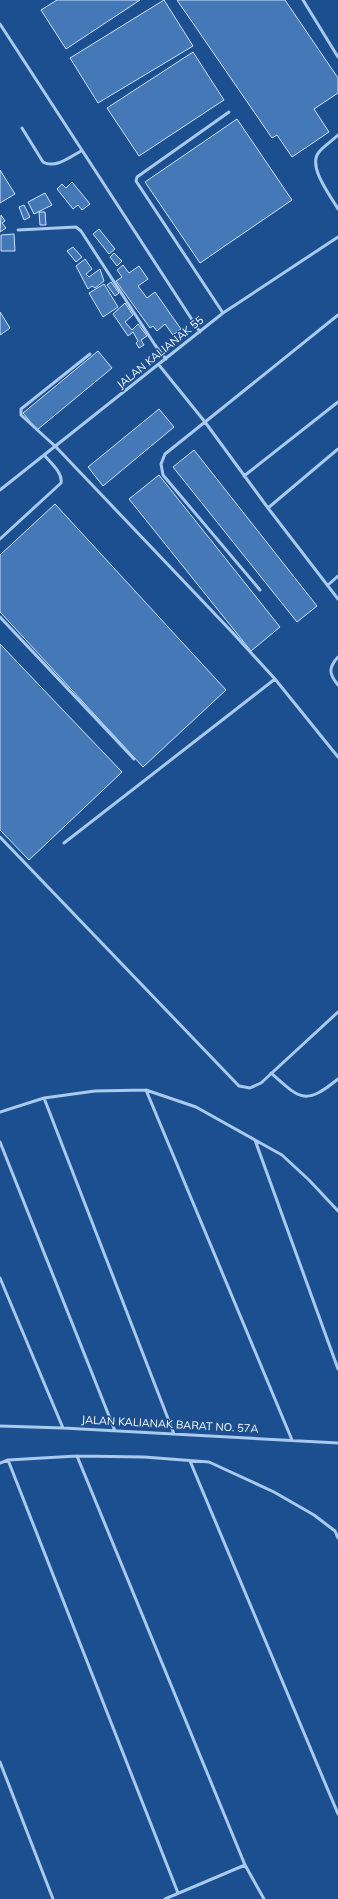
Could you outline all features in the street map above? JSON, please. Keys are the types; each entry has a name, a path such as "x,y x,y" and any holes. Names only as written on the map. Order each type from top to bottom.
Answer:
{"lane":[{"path":"303,0 338,58"},
{"path":"0,24 81,151 200,332"},
{"path":"223,313 136,181 137,177 229,112"},
{"path":"22,128 43,162 48,165 54,165 81,151"},
{"path":"338,135 318,152 314,160 315,168 338,209"},
{"path":"18,230 76,227 81,231 155,345 166,359"},
{"name":"JALAN KALIANAK 55","path":"0,490 45,456 223,313 338,237"},
{"path":"260,590 163,475 161,464 165,454 338,315"},
{"path":"90,354 21,409 20,412 26,420 56,447 275,679 338,757"},
{"path":"159,365 205,422 268,508 338,599"},
{"path":"244,476 338,402"},
{"path":"268,508 338,449"},
{"path":"0,539 61,483 62,479 59,473 45,456"},
{"path":"328,585 338,576"},
{"path":"0,617 134,759"},
{"path":"338,657 332,663 330,670 332,677 338,685"},
{"path":"64,843 275,679"},
{"path":"0,837 238,1086 250,1088 261,1083 338,1012"},
{"path":"271,1074 293,1093 304,1098 322,1093 338,1079"},
{"path":"146,1090 292,1440"},
{"path":"0,1112 44,1098 95,1092 146,1090 196,1107 282,1155 309,1180 338,1211"},
{"path":"44,1098 174,1434"},
{"path":"255,1140 338,1369"},
{"path":"0,1142 115,1431"},
{"path":"0,1278 63,1428"},
{"name":"JALAN KALIANAK BARAT NO. 57A","path":"0,1426 338,1443"},
{"path":"77,1456 245,1865 264,1899"},
{"path":"0,1463 8,1460 77,1456 144,1457 209,1462 274,1492 314,1515 335,1531 338,1538"},
{"path":"8,1460 178,1893"},
{"path":"190,1461 338,1814"},
{"path":"0,1762 53,1899"},
{"path":"165,1899 245,1865"}],"building":[{"path":"57,0 140,0 66,49 41,10"},
{"path":"164,0 193,46 98,103 70,58"},
{"path":"177,0 285,0 338,78 338,93 314,109 329,132 292,157 277,135 272,138"},
{"path":"193,52 224,100 139,156 107,108"},
{"path":"237,119 292,200 200,263 145,182"},
{"path":"0,170 15,194 0,203"},
{"path":"72,182 90,204 82,210 78,205 73,209 57,189 62,184 66,188"},
{"path":"45,193 52,205 34,214 28,202"},
{"path":"24,205 30,217 24,220 19,207"},
{"path":"39,212 45,212 46,225 40,225"},
{"path":"1,215 5,221 2,223 6,228 0,232"},
{"path":"99,229 115,249 109,254 93,234"},
{"path":"14,234 15,251 1,251 1,235"},
{"path":"73,247 82,257 76,262 67,251"},
{"path":"114,253 122,261 117,266 110,257"},
{"path":"85,259 92,269 86,274 89,277 100,269 104,281 95,288 92,286 88,289 76,266"},
{"path":"123,265 129,273 139,266 148,279 138,286 147,298 155,292 181,329 173,335 165,324 157,331 153,326 150,328 116,281 122,277 117,270"},
{"path":"111,282 119,293 115,296 107,285"},
{"path":"104,284 118,307 103,317 89,293"},
{"path":"125,303 133,315 125,322 132,330 138,324 147,336 141,340 144,345 139,348 136,343 138,341 133,332 128,336 113,314"},
{"path":"0,312 10,328 0,335"},
{"path":"98,351 112,368 37,430 23,413"},
{"path":"159,409 174,427 103,486 88,467"},
{"path":"194,450 317,606 297,622 173,467"},
{"path":"159,475 280,627 251,651 129,499"},
{"path":"55,504 226,690 143,767 0,612 0,555"},
{"path":"0,644 122,772 29,860 0,830"}]}
